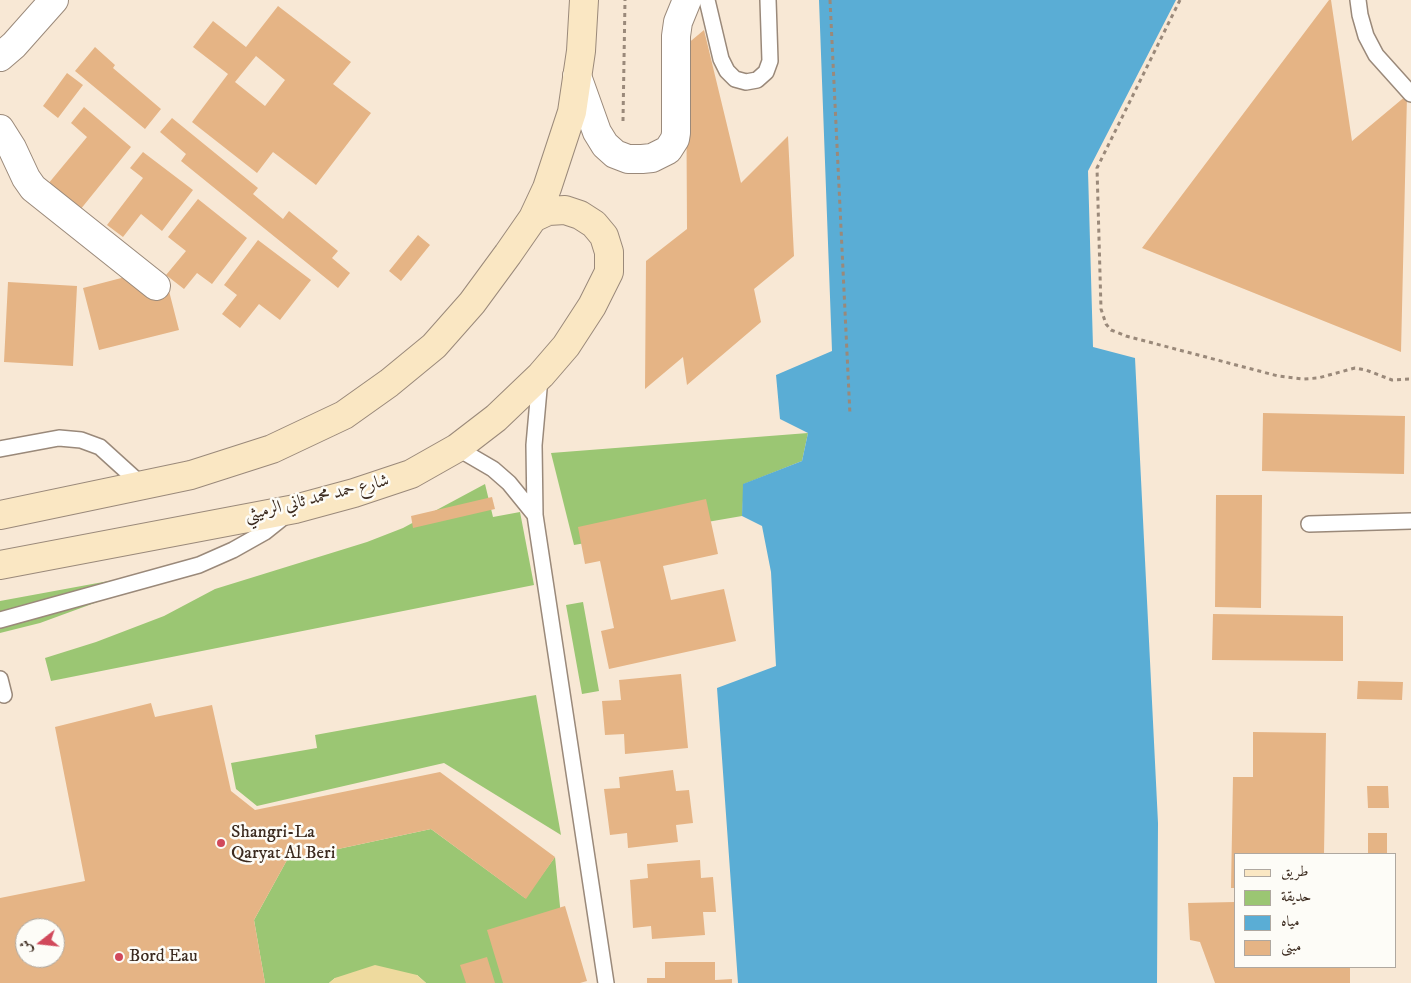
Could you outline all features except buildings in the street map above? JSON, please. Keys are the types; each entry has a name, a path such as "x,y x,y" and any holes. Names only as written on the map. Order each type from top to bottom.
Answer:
{"main road":[{"path":"0,515 191,475 272,450 344,415 389,383 434,346 472,303 533,218 547,188 572,112 581,51 584,0"},
{"name":"شارع حمد محمد ثاني الرميثي","path":"0,565 295,509 354,494 411,474 457,448 496,418 541,374 566,346 592,306 609,272 609,252 604,236 594,224 580,214 564,210 548,211 533,218"}],"street":[{"path":"0,57 14,45 54,0"},
{"path":"577,76 598,132 605,145 615,154 628,159 652,158 668,150 675,139 676,36 678,22 687,0"},
{"path":"0,129 33,188 156,286"}],"lane":[{"path":"707,0 721,59 727,71 735,79 746,82 757,80 766,72 770,61 768,0"},
{"path":"1358,0 1366,36 1376,55 1411,94"},
{"path":"541,374 534,444 535,515 606,983"},
{"path":"0,449 59,438 81,440 100,447 143,486"},
{"path":"457,448 493,469 509,482 535,515"},
{"path":"0,620 199,565 233,550 265,532 295,509"},
{"path":"1308,524 1411,521"}],"path":[{"path":"622,156 625,0"},
{"path":"830,0 850,415"},
{"path":"1180,0 1097,168 1101,309 1106,324 1111,330 1126,336 1278,376 1302,379 1318,378 1355,368 1392,380 1411,379"}],"green space":[{"path":"808,433 802,461 744,484 742,516 574,545 551,453"},
{"path":"485,484 493,517 520,512 534,585 51,681 45,658 96,642 164,616 215,589 367,542 403,528"},
{"path":"201,564 40,623 0,633 0,601"},
{"path":"583,602 599,691 582,694 566,605"},
{"path":"536,695 561,835 444,763 257,806 236,789 231,763 317,748 315,735"},
{"path":"431,829 525,898 555,857 562,926 506,983 426,983 417,975 335,978 329,983 265,983 254,920 287,860"}],"sand":[{"path":"375,965 417,975 426,983 329,983 335,978"}],"water":[{"path":"819,0 1176,0 1088,171 1093,347 1135,358 1158,823 1157,983 738,983 717,688 776,666 771,572 762,526 742,516 743,484 802,461 808,433 780,419 776,375 832,351"}],"place":[{"name":"Shangri-La Qaryat Al Beri","path":"221,843"},
{"name":"Bord Eau","path":"119,957"}]}
